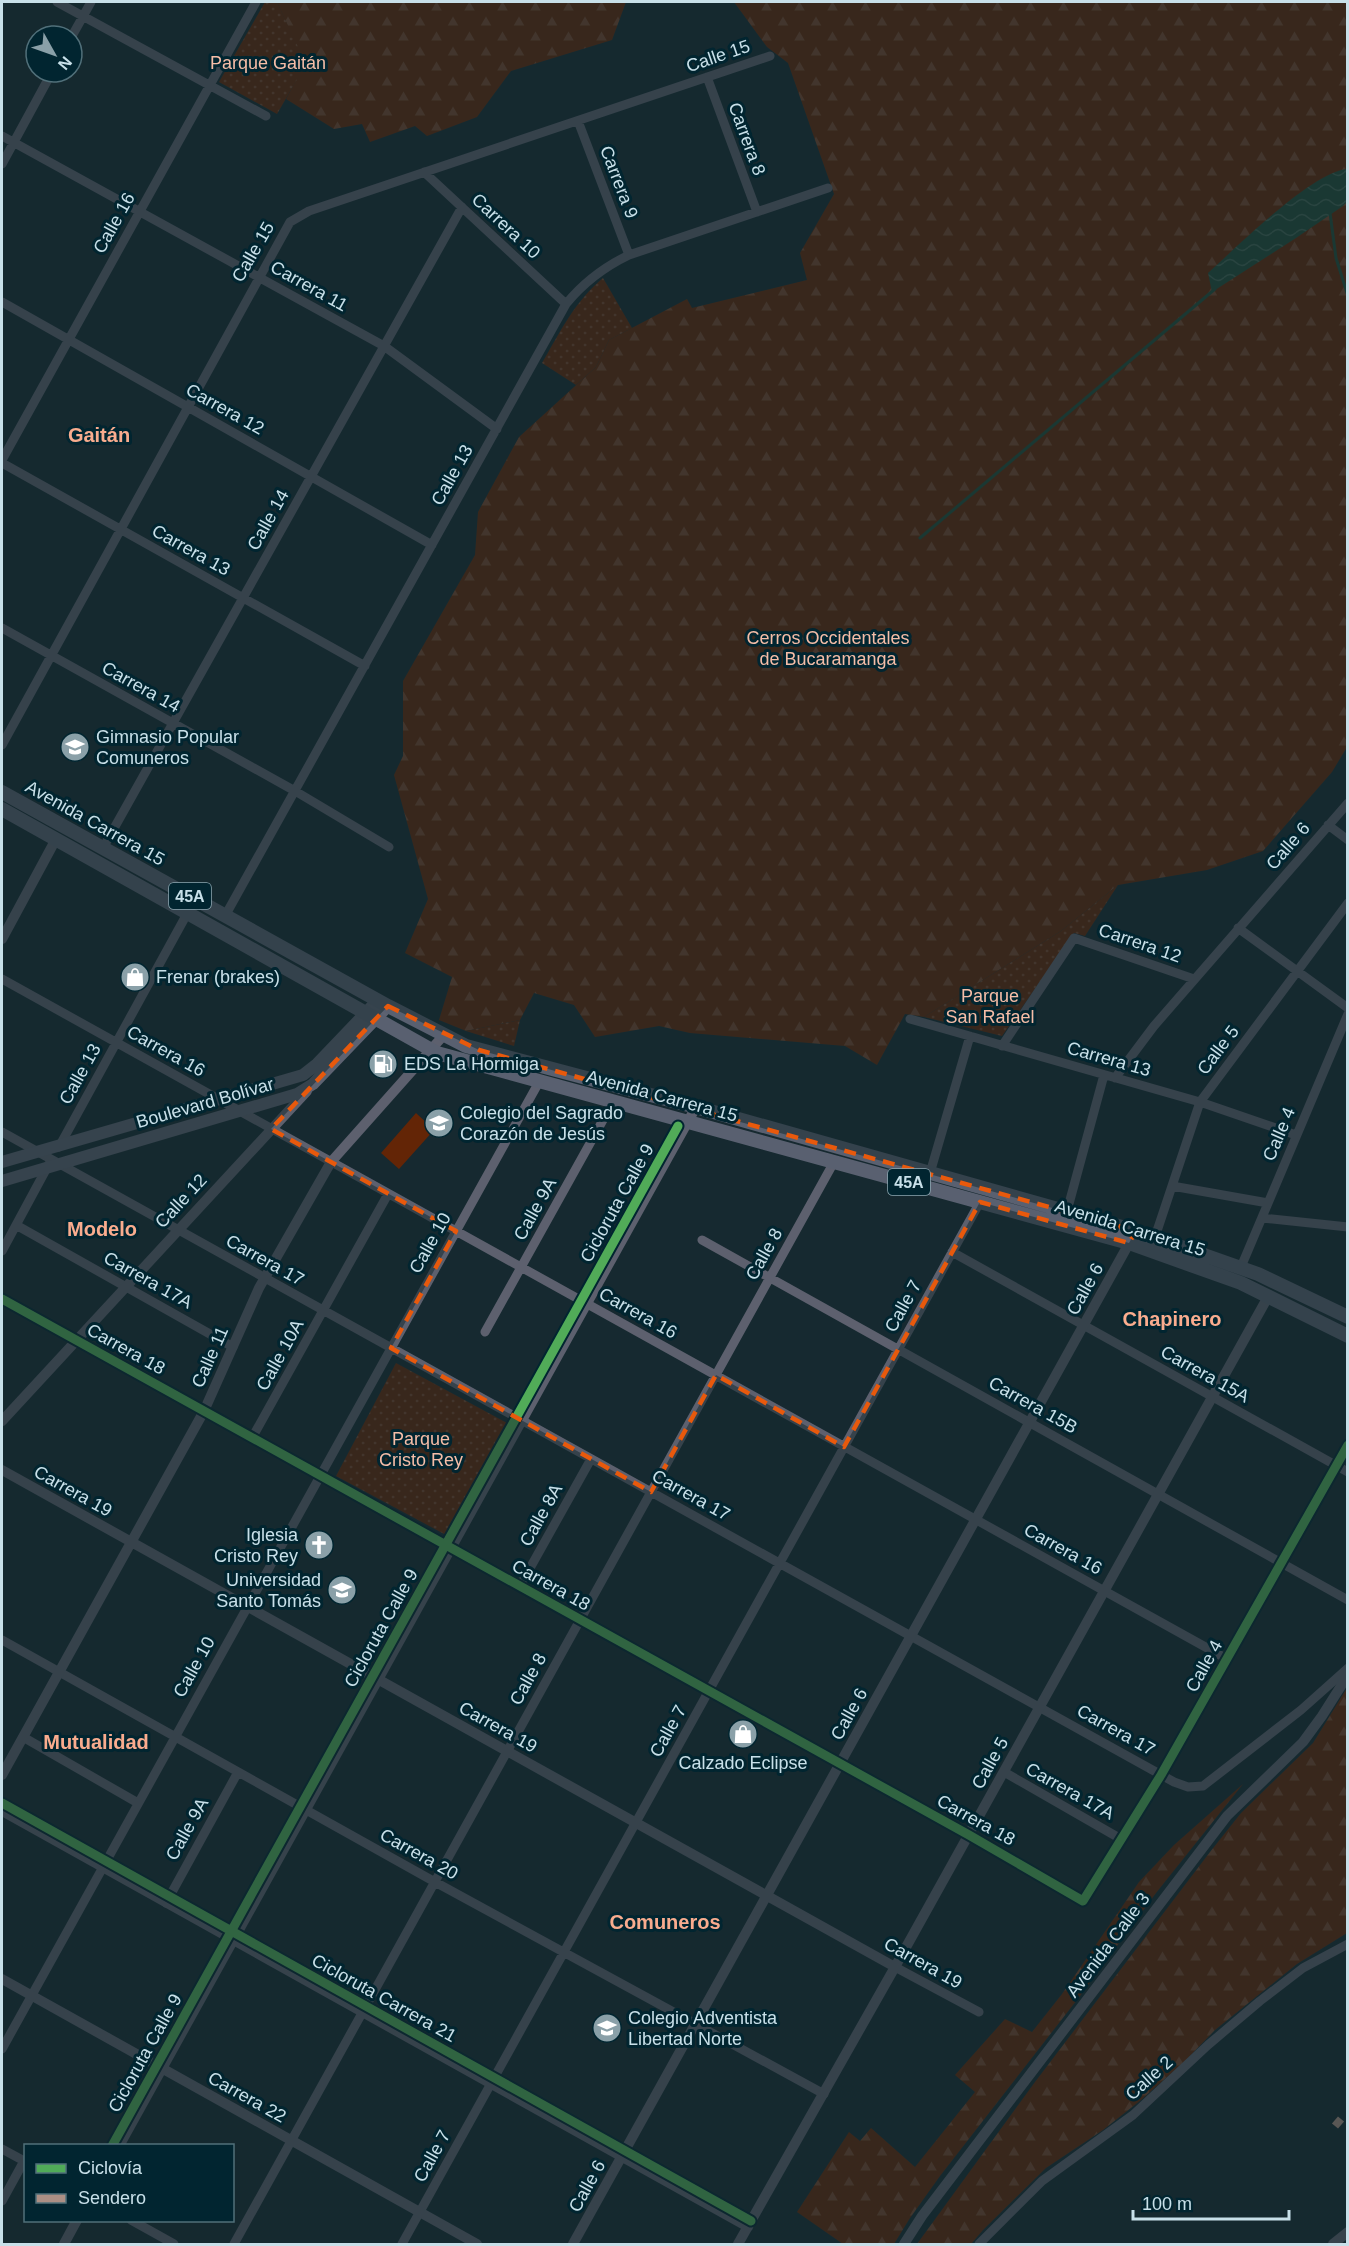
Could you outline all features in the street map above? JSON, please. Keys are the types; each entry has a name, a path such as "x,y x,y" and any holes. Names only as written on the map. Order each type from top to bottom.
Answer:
{"main road":[{"name":"Avenida Carrera 15","path":"2,792 443,1036 466,1046 696,1107 1136,1231 1275,1280 1347,1317"},
{"name":"Avenida Carrera 15","path":"2,809 431,1050 538,1082 1129,1243 1269,1295 1347,1336"},
{"path":"371,1016 383,1003"},
{"name":"Boulevard Bolívar","path":"2,1181 53,1164 287,1098 313,1084 371,1016"},
{"name":"Boulevard Bolívar","path":"2,1162 303,1075 371,1016"}],"street":[{"path":"57,2 266,116"},
{"path":"79,24 91,2"},
{"name":"Calle 16","path":"2,461 256,2"},
{"name":"Calle 15","path":"2,745 290,222 299,215 770,56"},
{"name":"Carrera 8","path":"707,77 757,212"},
{"path":"2,164 45,84"},
{"name":"Carrera 9","path":"578,121 629,255"},
{"name":"Carrera 11","path":"2,136 384,346 497,429"},
{"name":"Carrera 10","path":"424,172 566,304"},
{"name":"Calle 13","path":"225,916 566,304 594,275 629,255 828,188"},
{"name":"Calle 14","path":"103,848 462,207"},
{"name":"Carrera 12","path":"2,302 432,544"},
{"name":"Carrera 13","path":"2,461 365,666"},
{"name":"Carrera 14","path":"2,628 295,791 388,847"},
{"name":"Calle 6","path":"1115,1078 1154,1026 1347,802"},
{"path":"1328,825 1347,840"},
{"path":"2,939 56,840"},
{"name":"Calle 5","path":"1155,1237 1200,1102 1347,903"},
{"name":"Calle 13","path":"2,1251 53,1164 60,1145 188,912"},
{"path":"1238,928 1347,1008"},
{"name":"Carrera 12","path":"1002,1046 1074,938 1194,979"},
{"name":"Carrera 16","path":"2,979 1227,1659"},
{"name":"Calle 4","path":"1241,1267 1347,1014"},
{"name":"Carrera 13","path":"910,1019 1200,1102 1296,1136"},
{"name":"Calle 11","path":"2,1775 204,1411 264,1278 331,1162 443,1036"},
{"path":"930,1173 970,1036"},
{"path":"1067,1211 1104,1075"},
{"name":"Calle 10","path":"2,2049 538,1082"},
{"name":"Calle 12","path":"2,1421 313,1084"},
{"name":"Calle 9A","path":"484,1332 613,1102"},
{"path":"120,2144 696,1107"},
{"name":"Carrera 17","path":"2,1132 53,1164 177,1229 1161,1775 1188,1786 1203,1786 1301,1710 1347,1668"},
{"name":"Calle 8","path":"234,2244 834,1161"},
{"path":"1172,1186 1268,1203"},
{"name":"Calle 10A","path":"252,1438 388,1194"},
{"name":"Calle 7","path":"402,2244 980,1202"},
{"path":"1262,1218 1347,1227"},
{"name":"Carrera 17A","path":"16,1225 233,1347"},
{"name":"Calle 6","path":"573,2244 1136,1231"},
{"name":"Carrera 15B","path":"702,1240 1347,1600"},
{"name":"Carrera 15A","path":"952,1252 1347,1472"},
{"name":"Calle 5","path":"738,2244 969,1835 1269,1295"},
{"name":"Carrera 18","path":"2,1299 840,1763 1083,1901"},
{"name":"Calle 4","path":"1083,1901 1161,1775 1347,1445"},
{"name":"Calle 8A","path":"520,1586 591,1459"},
{"name":"Carrera 19","path":"2,1470 979,2012"},
{"name":"Carrera 20","path":"2,1640 435,1882 824,2094"},
{"name":"Avenida Calle 3","path":"904,2244 922,2216 1221,1824 1240,1802 1303,1742 1347,1675"},
{"path":"22,1737 138,1803"},
{"name":"Calle 9A","path":"166,1903 238,1772"},
{"name":"Carrera 17A","path":"1004,1772 1121,1839"},
{"path":"2,1811 748,2227"},
{"name":"Calle 2","path":"979,2244 1042,2181 1133,2115 1208,2045 1260,2001 1304,1968 1347,1944"},
{"name":"Carrera 22","path":"2,1979 477,2244"},
{"path":"2,2149 24,2160"},
{"path":"2,2201 24,2163"},
{"path":"64,2244 76,2222"},
{"path":"134,2222 174,2244"},
{"path":"1334,2244 1347,2232"}],"highlighted area":[{"path":"388,1006 479,1050 1136,1231 1129,1243 980,1202 844,1447 716,1375 651,1492 391,1348 456,1231 271,1129"}],"green space":[{"name":"Parque Gaitán","path":"265,2 277,2 306,64 277,114 219,82"},
{"path":"277,2 626,2 612,40 511,71 477,117 427,136 415,126 370,142 362,124 334,129 286,99 305,64"},
{"name":"Cerros Occidentales de Bucaramanga","path":"734,2 1347,2 1347,747 1332,772 1263,851 1207,870 1118,885 1061,931 924,1017 905,1014 877,1065 845,1046 690,1033 659,1026 595,1037 574,1005 534,993 520,1020 466,1031 439,1020 452,977 405,953 428,899 394,775 403,756 403,681 475,555 478,512 519,437 596,367 609,340 687,299 692,308 807,280 800,253 834,194 788,63 767,47"},
{"path":"603,278 632,328 609,340 596,367 576,385 542,363 576,307"},
{"name":"Parque San Rafael","path":"1118,885 1085,936 1074,933 1002,1036 924,1017 1061,931"},
{"path":"520,1020 514,1046 466,1031"},
{"path":"416,1113 434,1130 399,1169 381,1153"},
{"name":"Parque Cristo Rey","path":"396,1363 507,1423 446,1535 336,1476"},
{"path":"1347,1688 1347,1933 1297,1964 1215,2030 1184,2062 1141,2100 1103,2130 1046,2168 971,2244 917,2244 1035,2082 1210,1852 1241,1813 1313,1743"},
{"path":"1243,1784 1156,1893 1080,1996 940,2176 894,2244 843,2244 797,2212 849,2132 860,2141 871,2128 915,2167 975,2092 955,2075 1005,2019 1032,2032 1062,1994 1139,1882 1174,1845"}],"water":[{"path":"1347,169 1347,202 1343,206 1212,292 1208,273 1237,246 1295,196 1332,173"}],"waterway":[{"path":"1330,213 1336,258 1348,296"},
{"path":"920,538 1215,289"}],"marked path":[{"path":"1335,2126 1341,2119"}],"cycle path":[{"name":"Cicloruta Calle 9","path":"113,2144 678,1126"},
{"path":"2,1299 969,1835 1083,1901 1161,1775 1348,1445"},
{"name":"Cicloruta Carrera 21","path":"2,1803 751,2221"}],"place":[{"name":"Gimnasio Popular Comuneros","path":"75,747"},
{"name":"Frenar (brakes)","path":"135,977"},
{"name":"EDS La Hormiga","path":"383,1064"},
{"name":"Colegio del Sagrado Corazón de Jesús","path":"439,1123"},
{"name":"Iglesia Cristo Rey","path":"319,1545"},
{"name":"Universidad Santo Tomás","path":"342,1590"},
{"name":"Calzado Eclipse","path":"743,1734"},
{"name":"Colegio Adventista Libertad Norte","path":"607,2028"}],"district":[{"name":"Gaitán","path":"99,435"},
{"name":"Modelo","path":"102,1229"},
{"name":"Chapinero","path":"1172,1319"},
{"name":"Mutualidad","path":"96,1742"},
{"name":"Comuneros","path":"665,1922"}]}
